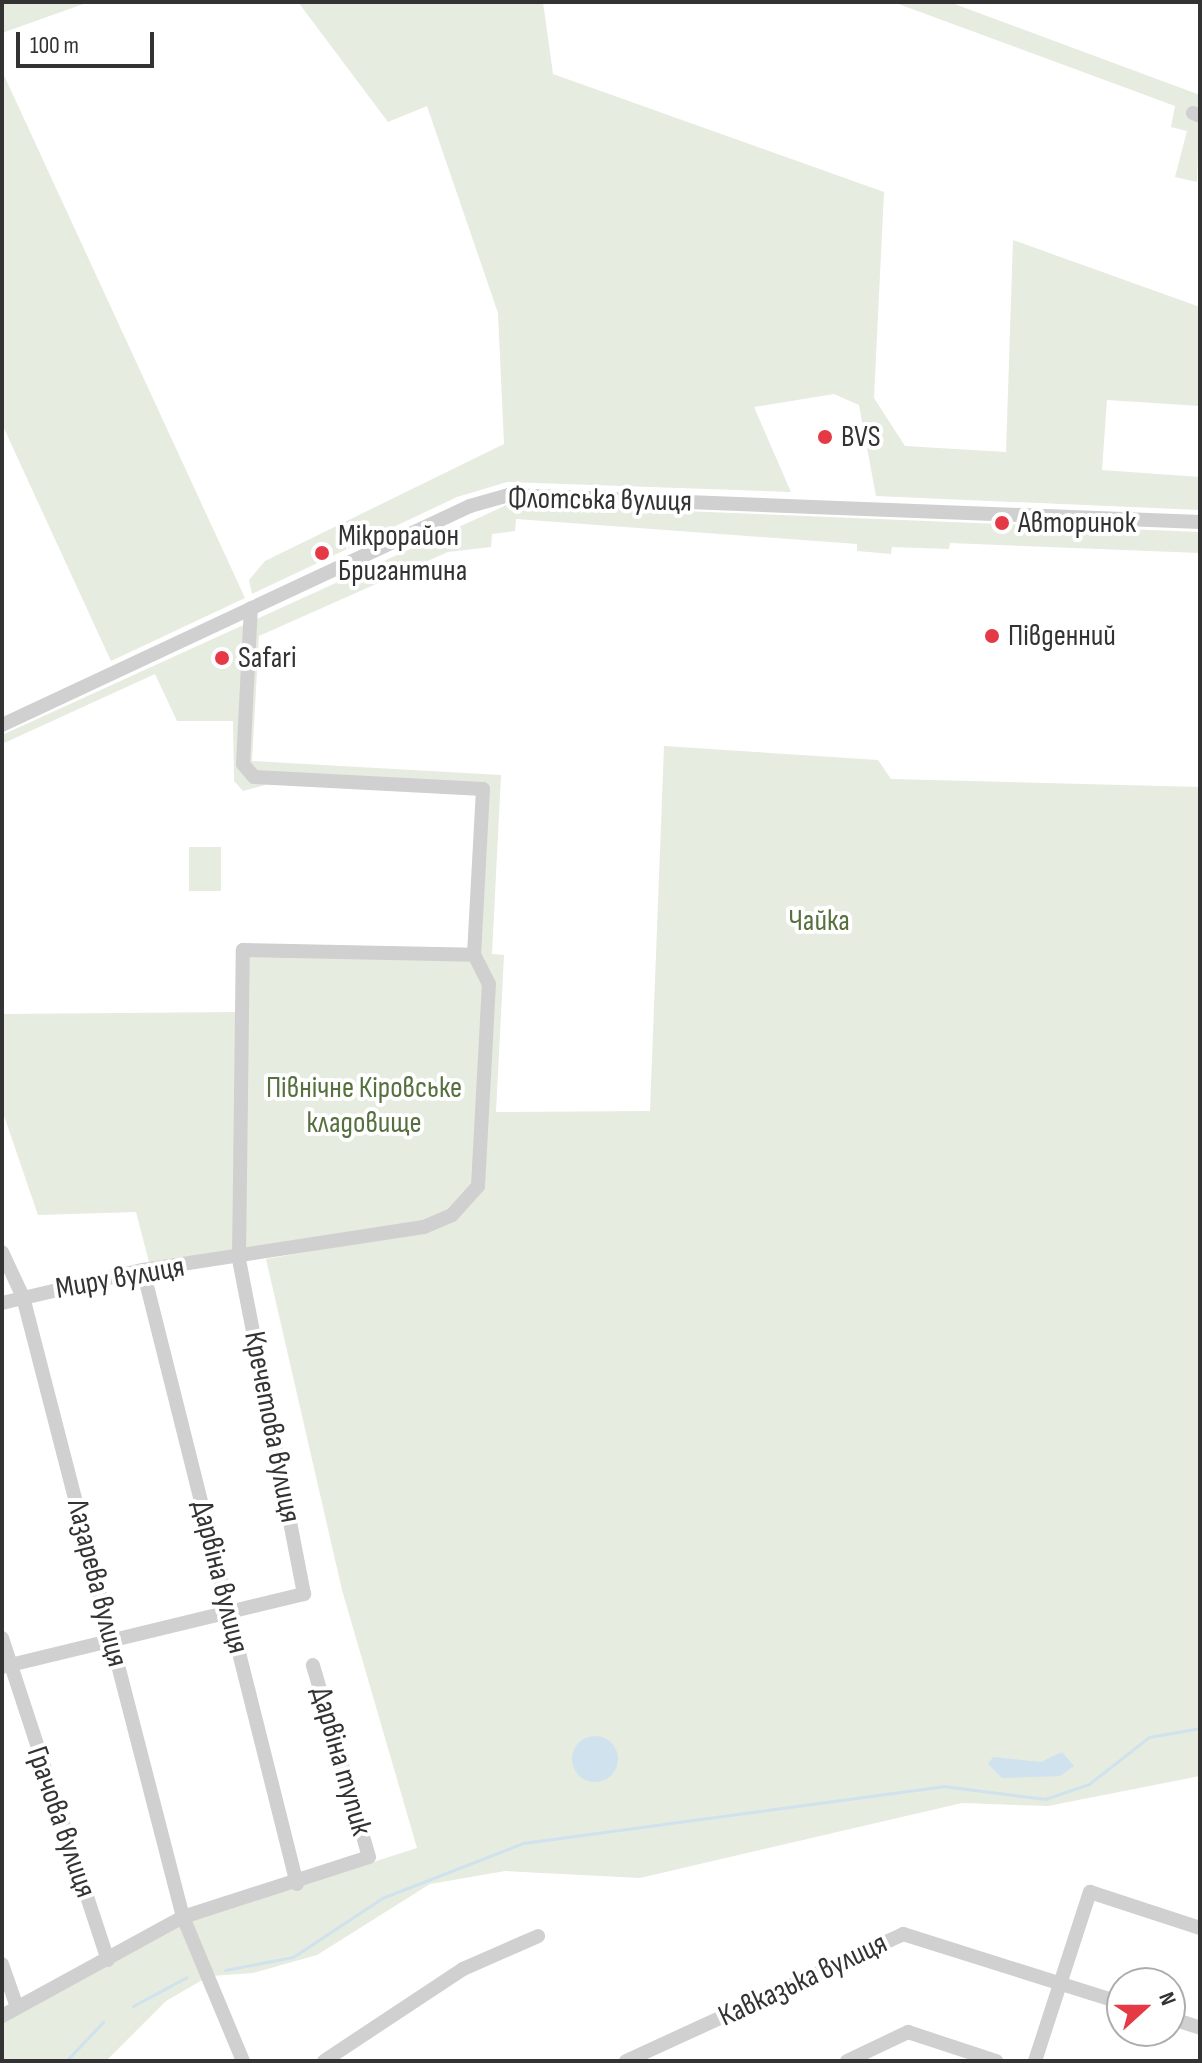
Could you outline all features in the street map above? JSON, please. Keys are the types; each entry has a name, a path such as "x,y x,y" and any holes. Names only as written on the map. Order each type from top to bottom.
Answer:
{"street":[{"name":"Флотська вулиця","path":"2,725 251,608 509,495 1200,522"},
{"path":"251,608 243,764 254,777 483,789 474,955"},
{"name":"Кречетова вулиця","path":"228,1612 304,1594 239,1259 243,950 474,955"},
{"name":"Миру вулиця","path":"2,1303 143,1270 239,1259 424,1227 452,1215 473,1194 484,1148 489,984 474,955"},
{"name":"Лазарева вулиця","path":"2,1252 23,1297 183,1917 243,2061"},
{"name":"Дарвіна вулиця","path":"143,1270 297,1884"},
{"path":"5,1666 228,1612"},
{"name":"Грачова вулиця","path":"2,1638 5,1666 108,1960"},
{"name":"Дарвіна тупик","path":"297,1884 369,1857 313,1665"},
{"path":"2,2016 183,1917 297,1884"},
{"path":"1035,2061 1090,1892 1200,1928"},
{"name":"Кавказька вулиця","path":"626,2061 903,1934 1106,1998"},
{"path":"324,2061 463,1969 538,1936"},
{"path":"2,1964 17,2007"},
{"path":"847,2061 908,2032 996,2061"}],"green space":[{"path":"2,2 89,2 2,33"},
{"path":"298,2 543,2 553,74 884,192 874,398 905,446 1006,452 1013,240 1200,307 1200,406 1107,400 1102,470 1200,477 1200,510 876,496 859,405 834,394 754,407 791,492 507,482 457,497 252,594 249,580 265,561 504,444 498,313 427,106 388,122"},
{"path":"893,2 949,2 1200,95 1197,182 1175,177 1187,131 1171,127 1175,106"},
{"path":"2,71 245,598 111,661 2,424"},
{"name":"Чайка","path":"509,504 1200,532 1200,553 950,543 949,549 892,547 891,554 857,551 857,544 516,519 515,531 492,534 491,547 448,552 259,636 252,761 501,775 492,954 504,955 496,1112 650,1111 664,746 878,760 891,779 1200,787 1200,1776 1048,1806 962,1803 640,1878 505,1871 430,1884 317,1955 253,1973 211,1976 189,1921 417,1848 342,1590 266,1259 426,1231 484,1178 495,983 478,949 478,794 272,783 243,791 234,781 233,721 177,721 155,674 2,744 2,735"},
{"path":"189,847 221,847 221,891 189,891"},
{"name":"Північне Кіровське кладовище","path":"248,955 470,961 484,988 474,1184 443,1217 243,1255"},
{"path":"2,973 3,1014 238,1012 236,1256 150,1266 136,1212 38,1215 2,1110"},
{"path":"181,1924 204,1979 166,2001 106,2061 2,2061 2,2022"}],"water":[{"path":"595,1736 611,1743 618,1759 611,1775 595,1782 579,1775 572,1759 579,1743"},
{"path":"1062,1752 1074,1766 1060,1776 1002,1778 988,1764 993,1757 1041,1762"}],"waterway":[{"path":"225,1970 293,1957 382,1898 523,1843 943,1786 1045,1799 1089,1784 1149,1737 1200,1728"},
{"path":"133,2006 187,1977"},
{"path":"66,2061 103,2022"}],"place":[{"name":"BVS","path":"825,437"},
{"name":"Авторинок","path":"1002,523"},
{"name":"Мікрорайон Бригантина","path":"322,553"},
{"name":"Південний","path":"992,636"},
{"name":"Safari","path":"222,658"}]}
